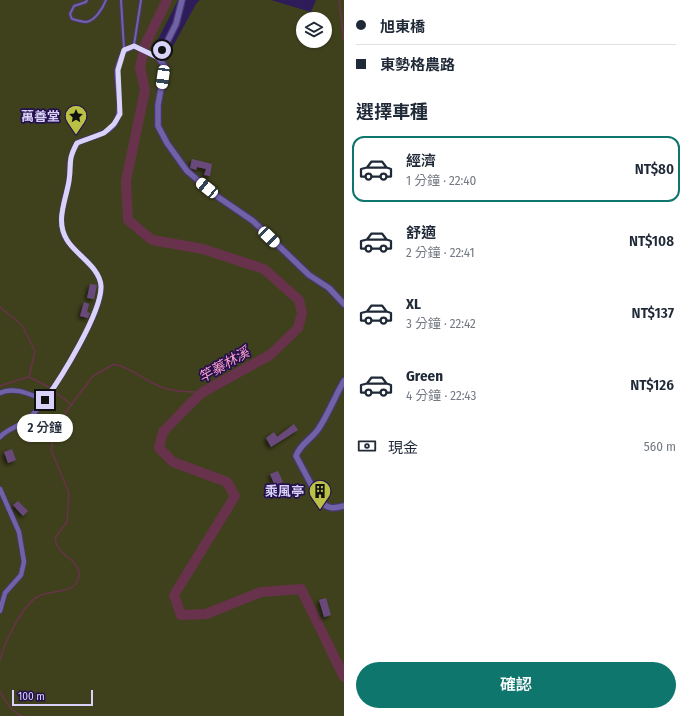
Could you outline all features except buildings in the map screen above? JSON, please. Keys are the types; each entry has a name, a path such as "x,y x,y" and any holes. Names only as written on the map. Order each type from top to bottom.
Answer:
{"street":[{"path":"159,58 176,24 182,0"},
{"path":"0,437 28,419 45,400 66,370 86,330 97,303 101,286 98,277 91,266 67,241 62,229 62,207 69,180 70,157 77,143 104,133 114,124 120,114 118,70 124,50 134,46 159,58 165,67 158,105 158,126 167,143 187,171 218,197 253,221 309,275 329,288 344,304"},
{"path":"344,380 320,426 312,438 301,446 296,456 320,501 325,506 332,509 344,506"},
{"path":"0,393 8,390 18,391 45,400"},
{"path":"0,488 19,532 24,562 21,575 5,593 0,611"}],"lane":[{"path":"87,0 86,2 74,6 70,14 72,20 86,22 93,19 104,6 106,0"},
{"path":"121,0 124,50"},
{"path":"134,46 133,40 141,0"}],"green space":[{"path":"0,0 178,0 151,53 167,57 196,4 200,0 271,0 311,12 316,0 344,0 344,716 0,716"}],"shaded area":[{"path":"32,426 35,434 30,444 23,435"}],"waterway":[{"name":"竿蓁林溪","path":"167,0 145,45 140,67 145,90 126,181 128,220 152,240 203,249 264,269 299,300 302,313 298,328 270,355 203,392 163,432 159,448 173,462 227,482 235,496 174,595 181,615 206,614 261,592 301,589 344,677"},
{"path":"339,0 344,41"},
{"path":"0,307 22,325 35,351 29,377 49,387"},
{"path":"0,660 5,644 25,608 37,597 68,589 77,582 79,576 79,571 75,563 60,551 55,538 67,522 69,493 51,450 53,438 65,413 93,376 114,364 126,368 164,388 181,391 203,392"},
{"path":"0,386 28,377"},
{"path":"56,393 71,404"},
{"path":"0,692 12,710 23,716"}],"place":[{"name":"萬善堂","path":"76,136"},
{"name":"乘風亭","path":"320,510"}],"route":[{"path":"45,400 66,370 90,323 101,286 98,277 91,266 67,241 62,229 62,207 69,180 70,157 77,143 104,133 114,124 120,114 118,70 120,59 124,50 134,46 159,58 162,50"}]}
